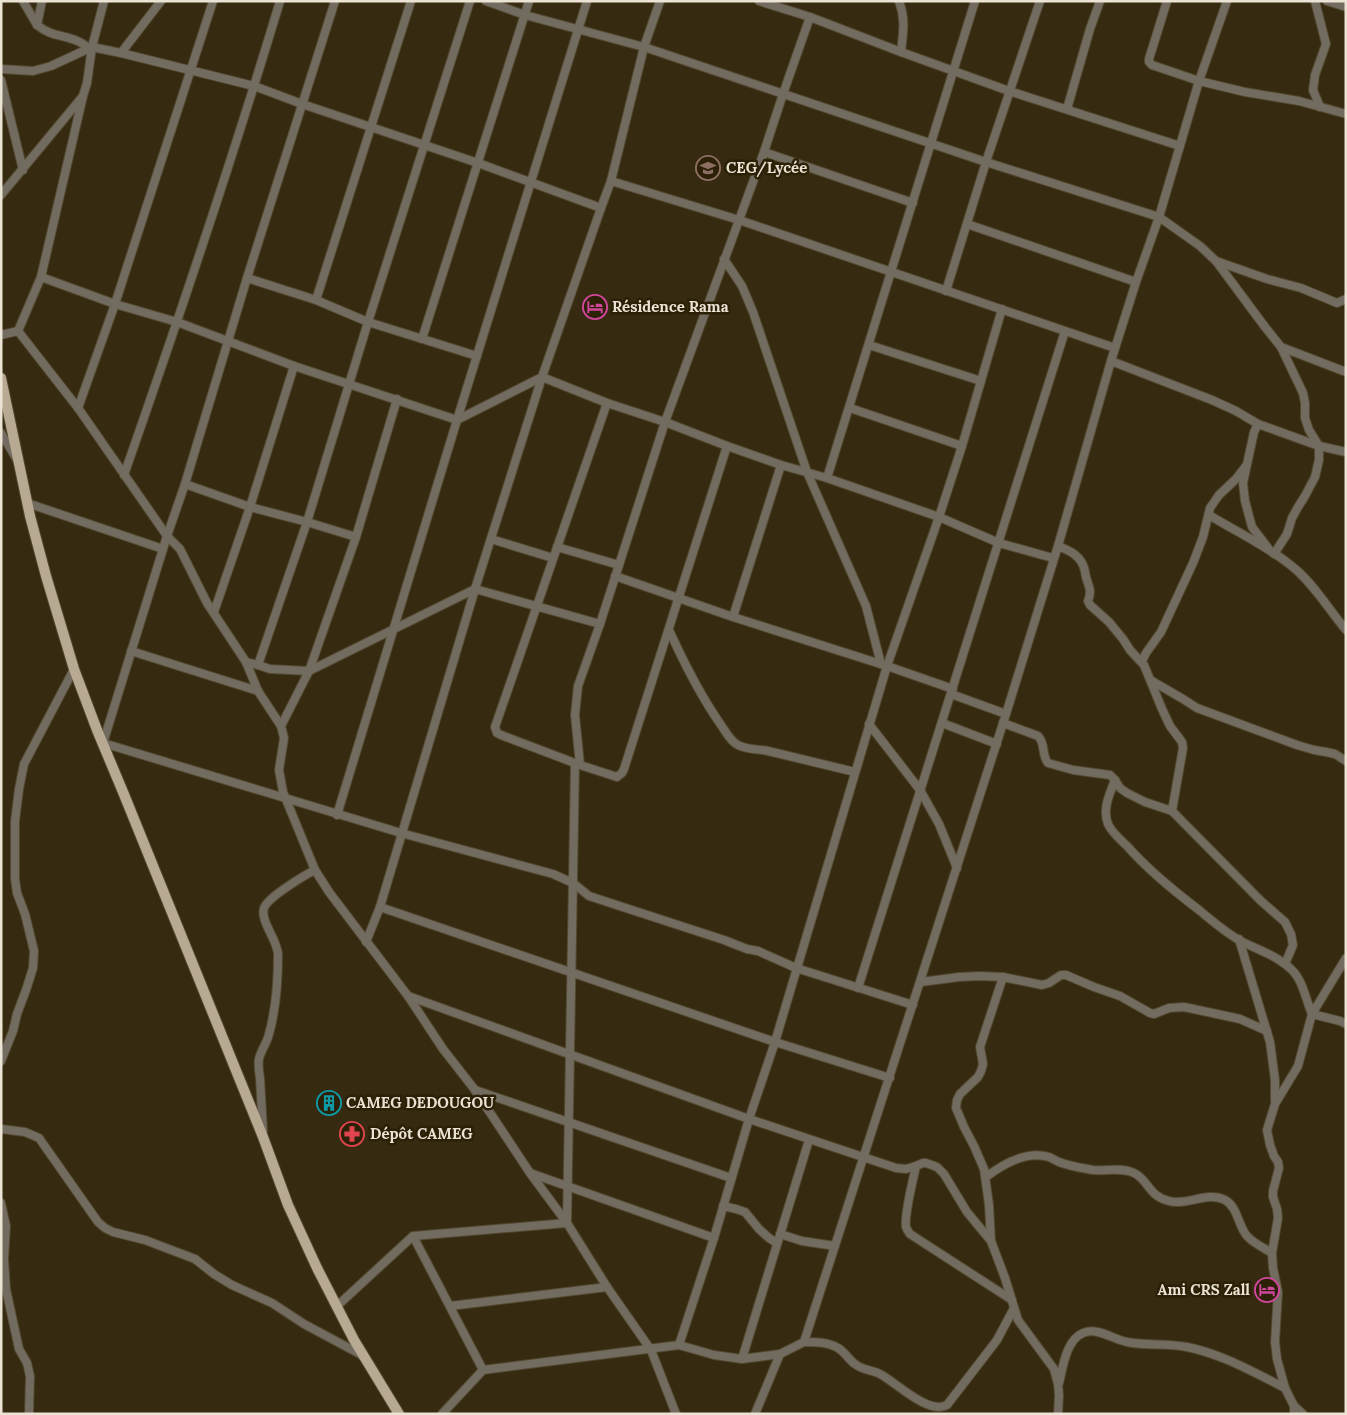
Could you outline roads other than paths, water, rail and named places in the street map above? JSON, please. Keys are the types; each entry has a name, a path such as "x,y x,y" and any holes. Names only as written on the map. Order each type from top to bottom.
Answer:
{"main road":[{"path":"1,378 27,504 74,669 263,1137 288,1205 317,1268 354,1340 398,1414"}],"street":[{"path":"23,1 37,26 51,34 74,39 91,48 121,53 254,86 602,208"},
{"path":"37,26 42,1"},
{"path":"18,331 41,277 87,83 91,48 104,1"},
{"path":"121,53 161,1"},
{"path":"78,408 115,304 213,1"},
{"path":"124,475 177,322 280,1"},
{"path":"336,1 247,278 185,484 103,743 401,833 553,874 573,884 589,896 747,949 758,951 796,968 913,1005"},
{"path":"316,300 411,1"},
{"path":"258,665 307,522 368,322 470,1"},
{"path":"486,1 525,15 644,47 986,162 1159,217 1200,246 1216,261 1282,347 1303,393 1305,418 1309,430 1319,446 1319,460 1315,477 1292,518 1287,534 1272,553"},
{"path":"422,340 529,1"},
{"path":"337,814 587,1"},
{"path":"366,942 380,907 475,589 542,377 611,181 644,47 660,1"},
{"path":"759,1 810,17 901,52 1009,90 1180,146"},
{"path":"899,1 904,23 901,52"},
{"path":"828,478 975,1"},
{"path":"946,291 1009,90 1040,1"},
{"path":"1068,109 1090,29 1100,1"},
{"path":"1167,1 1148,62 1152,65 1199,81 1246,92 1299,101 1346,114"},
{"path":"804,1342 997,744 1058,546 1115,348 1159,217 1199,81 1227,1"},
{"path":"1315,1 1326,44 1315,75 1313,90 1320,107"},
{"path":"1327,1 1346,7"},
{"path":"567,1223 577,764 575,715 578,686 665,422 764,152 810,17"},
{"path":"1,69 33,71 51,66 91,48"},
{"path":"1,80 22,170"},
{"path":"1,195 83,96"},
{"path":"764,152 913,203"},
{"path":"611,181 738,220 1115,348"},
{"path":"967,224 1136,282"},
{"path":"724,259 742,286 754,312 807,472 866,606 884,665"},
{"path":"1216,261 1267,279 1301,288 1337,303 1346,299"},
{"path":"41,277 115,304 177,322 294,366 457,420 542,377 607,403 665,422 727,446 781,465 828,478 939,517 999,542 1053,558"},
{"path":"247,278 316,300 368,322 477,356"},
{"path":"679,1345 714,1238 749,1119 775,1042 869,724 884,665 939,517 1002,309"},
{"path":"1,335 18,331"},
{"path":"18,331 78,408 167,536 180,550 207,603 246,662 258,690 281,726 284,738 279,770 281,783 315,870 329,892 408,996 443,1049 475,1090 530,1173 567,1223 607,1287 651,1350 676,1414"},
{"path":"858,988 1065,331"},
{"path":"869,345 981,381"},
{"path":"1282,347 1346,372"},
{"path":"1111,361 1212,400 1258,424 1319,446 1346,452"},
{"path":"214,612 250,507 294,366"},
{"path":"281,726 309,671 356,537 397,399"},
{"path":"607,403 495,727 497,733 501,735 577,764 617,777 624,769 727,446"},
{"path":"850,408 962,446"},
{"path":"1258,424 1254,432 1246,466 1243,483 1244,501 1252,527 1272,553"},
{"path":"1,433 19,464"},
{"path":"733,617 781,465"},
{"path":"1142,661 1161,632 1193,563 1203,537 1210,508 1219,495 1236,479 1246,466"},
{"path":"185,484 250,507 356,537"},
{"path":"27,504 163,549"},
{"path":"1209,515 1294,568 1346,630"},
{"path":"491,540 553,558"},
{"path":"1058,546 1069,550 1077,556 1084,566 1090,588 1088,601 1109,622 1130,650 1142,661 1170,726 1182,742 1183,748 1172,811"},
{"path":"557,547 619,565"},
{"path":"615,576 733,617 884,665 1006,714"},
{"path":"246,662 270,669 309,671 475,589 600,624"},
{"path":"669,630 699,691 716,718 736,744 746,748 768,751 855,772"},
{"path":"131,652 258,690"},
{"path":"1,1061 13,1031 33,968 34,951 15,880 15,821 19,789 24,764 74,669"},
{"path":"1152,681 1197,708 1297,745 1335,754 1346,761"},
{"path":"942,723 997,744"},
{"path":"1003,723 1038,736 1042,740 1044,756 1048,763 1073,770 1110,775 1120,788 1127,793 1145,802 1172,811 1254,894 1285,922 1293,945 1285,964"},
{"path":"869,724 920,790 939,824 957,868"},
{"path":"1115,780 1106,807 1108,823 1114,833 1142,863 1218,925 1239,940 1279,959 1285,964 1298,976 1312,1014"},
{"path":"263,1137 259,1060 272,1024 278,953 277,946 264,916 264,909 267,904 287,888 315,870"},
{"path":"380,907 775,1042 890,1078"},
{"path":"1239,940 1268,1031 1275,1080 1274,1104 1267,1130 1270,1146 1279,1168 1272,1197 1277,1209 1278,1218 1272,1253 1278,1292 1275,1342 1277,1359 1285,1388 1294,1410 1304,1414"},
{"path":"1274,1104 1298,1066 1312,1014 1346,959"},
{"path":"921,982 960,976 979,976 1003,977 1042,985 1049,984 1061,974 1120,996 1150,1013 1154,1014 1168,1008 1190,1008 1240,1019 1268,1031"},
{"path":"1003,977 980,1047 983,1064 981,1071 978,1077 960,1094 956,1108 984,1169 992,1240 1018,1320 1054,1369 1059,1395 1058,1414"},
{"path":"408,996 749,1119 864,1158 896,1168 906,1169 922,1163 937,1167 967,1212 992,1240"},
{"path":"1312,1014 1346,1024"},
{"path":"475,1090 731,1178"},
{"path":"1,1129 25,1132 39,1138 98,1222 105,1228 195,1259 232,1285 272,1303 304,1324 360,1354 398,1414"},
{"path":"742,1359 809,1140"},
{"path":"986,1177 1000,1166 1030,1155 1048,1157 1067,1165 1089,1169 1133,1172 1143,1180 1149,1190 1166,1201 1182,1203 1191,1200 1213,1198 1226,1200 1246,1235 1272,1253"},
{"path":"916,1166 906,1230 1013,1304"},
{"path":"530,1173 714,1238"},
{"path":"1,1203 6,1226 4,1259 6,1289 19,1349 27,1362 30,1376 29,1414"},
{"path":"723,1206 745,1212 759,1229 777,1243"},
{"path":"337,1306 413,1236 567,1223"},
{"path":"780,1234 802,1241 835,1246"},
{"path":"413,1236 483,1370"},
{"path":"450,1306 607,1287"},
{"path":"442,1414 483,1370 679,1345 714,1355 742,1359 780,1354 804,1342 829,1344 839,1348 857,1366 883,1376 927,1406 943,1408 948,1405 997,1340 1013,1304"},
{"path":"1058,1384 1068,1348 1082,1333 1098,1331 1128,1342 1188,1347 1222,1356 1285,1388"},
{"path":"755,1414 780,1354"}],"place":[{"name":"CEG/Lycée","path":"708,168"},
{"name":"Résidence Rama","path":"595,307"},
{"name":"CAMEG DEDOUGOU","path":"329,1103"},
{"name":"Dépôt CAMEG","path":"352,1134"},
{"name":"Ami CRS Zall","path":"1267,1290"}]}
